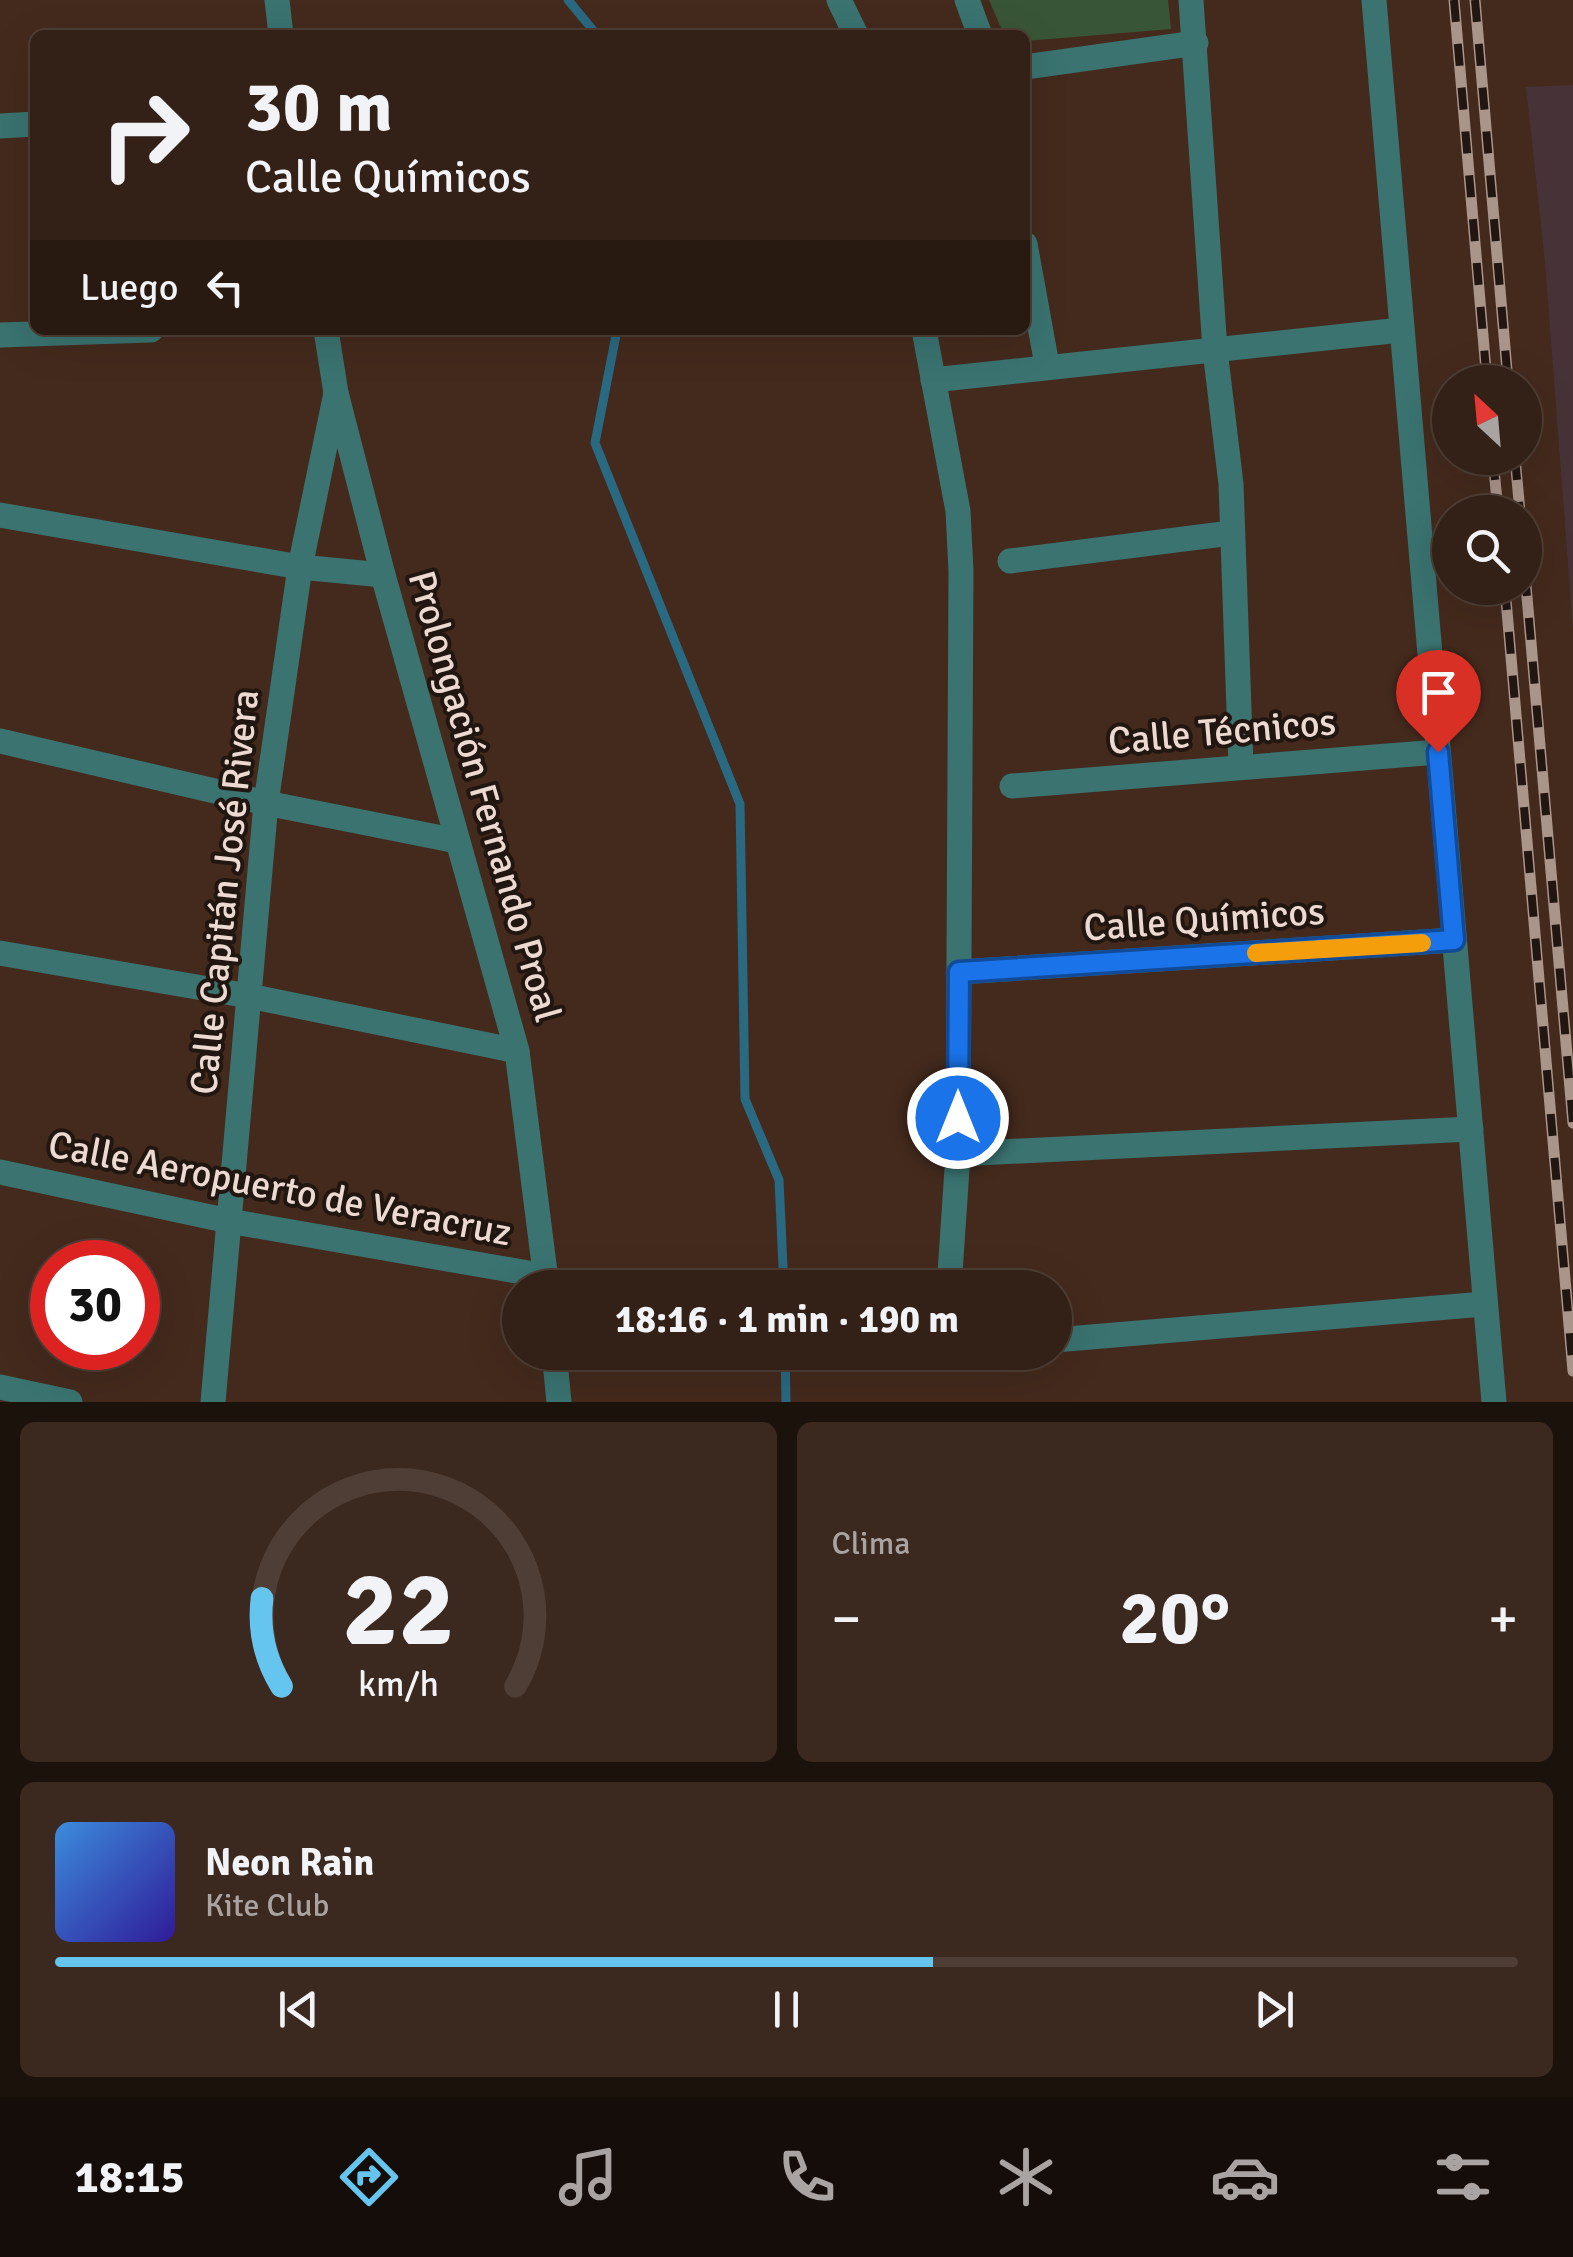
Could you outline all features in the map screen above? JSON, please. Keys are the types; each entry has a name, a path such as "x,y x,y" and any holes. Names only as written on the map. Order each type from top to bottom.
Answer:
{"street":[{"path":"277,0 280,30"},
{"path":"839,0 854,30"},
{"path":"967,0 978,30"},
{"path":"1192,0 1215,350 1231,484 1241,766"},
{"path":"1374,0 1494,1402"},
{"path":"1030,66 1196,43"},
{"path":"0,126 30,124"},
{"path":"1030,273 1046,365"},
{"path":"933,380 1401,330"},
{"path":"0,335 30,334"},
{"name":"Prolongación Fernando Proal","path":"327,335 336,392 383,574 517,1051 544,1270"},
{"path":"925,335 958,511 961,571 958,1154 950,1270"},
{"name":"Calle Capitán José Rivera","path":"213,1402 266,803 300,567 336,392"},
{"path":"0,515 300,567 383,574"},
{"path":"1010,560 1231,533"},
{"path":"0,741 266,803 457,840"},
{"name":"Calle Técnicos","path":"1012,786 1438,752"},
{"name":"Calle Químicos","path":"959,972 1454,940"},
{"path":"0,953 249,996 517,1051"},
{"path":"958,1154 1471,1130"},
{"name":"Calle Aeropuerto de Veracruz","path":"0,1172 502,1274"},
{"path":"1072,1339 1484,1304"},
{"path":"556,1370 559,1402"},
{"path":"0,1387 70,1402"}],"shaded area":[{"path":"1573,85 1573,629 1545,262 1526,87"}],"green space":[{"path":"989,0 1168,0 1171,29 1030,41 1030,30 1002,30"}],"waterway":[{"path":"568,0 593,30"},
{"path":"616,335 595,443 740,804 745,1099 779,1180 783,1270"},
{"path":"785,1370 786,1402"}],"railway":[{"path":"1454,0 1486,365"},
{"path":"1475,0 1507,365"},
{"path":"1495,475 1496,495"},
{"path":"1517,475 1518,495"},
{"path":"1506,605 1573,1371"},
{"path":"1528,605 1573,1123"}],"slow traffic":[{"path":"1256,953 1422,943"}],"route":[{"path":"958,1118 959,972 1454,940 1438,752"}]}
